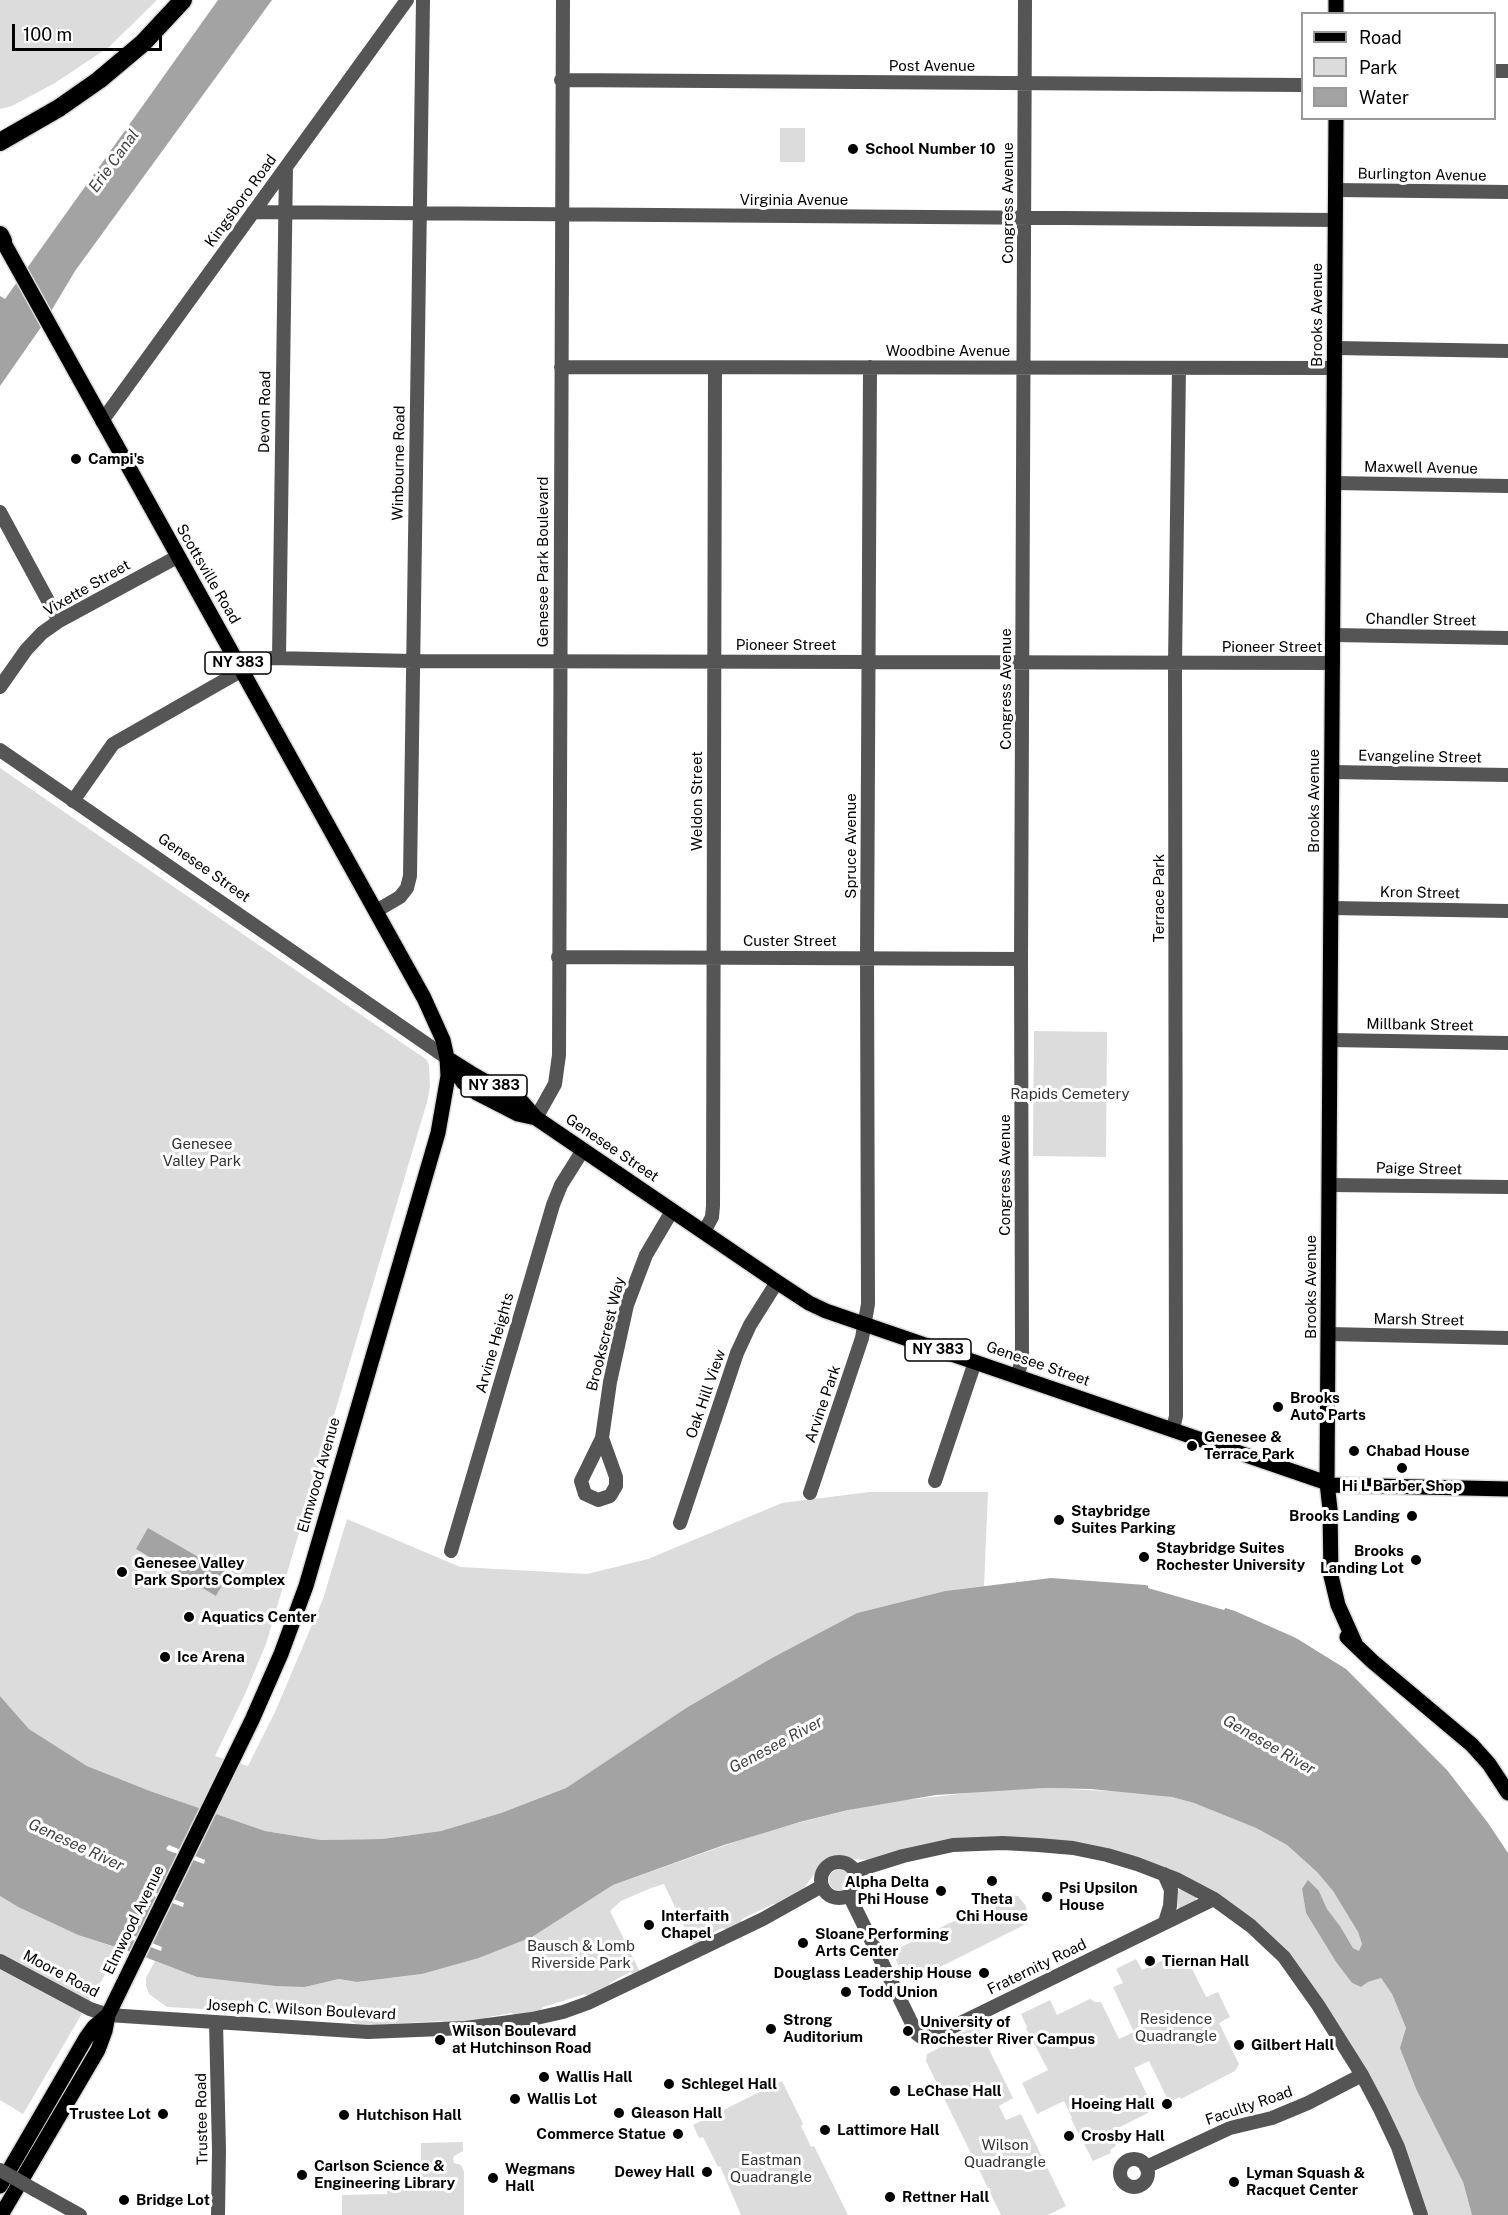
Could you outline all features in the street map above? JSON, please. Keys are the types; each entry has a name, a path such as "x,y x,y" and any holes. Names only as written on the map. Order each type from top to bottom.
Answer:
{"highway":[{"path":"0,128 59,94 96,69 134,38 170,0"},
{"path":"0,142 69,102 110,71 148,38 183,0"},
{"path":"0,155 19,131"}],"main road":[{"name":"Brooks Avenue","path":"1336,120 1327,1483 1330,1502 1330,1557 1333,1585 1343,1618 1355,1643 1372,1661 1472,1745 1489,1764 1508,1793"},
{"name":"Scottsville Road","path":"1,237 430,1010 443,1040 447,1058"},
{"name":"Genesee Street","path":"447,1058 522,1102 536,1118 818,1308 1327,1483 1341,1486 1508,1489"},
{"name":"Elmwood Avenue","path":"1,2215 98,2050 108,2015 274,1671 306,1586 438,1133 448,1085 447,1058"},
{"name":"Elmwood Avenue","path":"0,2186 86,2038 108,2015"}],"street":[{"name":"Kingsboro Road","path":"102,421 407,0"},
{"name":"Winbourne Road","path":"376,911 400,897 409,882 423,0"},
{"name":"Genesee Park Boulevard","path":"536,1118 552,1093 557,1074 563,0"},
{"name":"Congress Avenue","path":"1018,1377 1022,1356 1021,959 1025,0"},
{"name":"Post Avenue","path":"561,80 1301,85"},
{"name":"Devon Road","path":"279,658 286,167"},
{"name":"Burlington Avenue","path":"1335,190 1508,192"},
{"name":"Virginia Avenue","path":"254,212 1335,220"},
{"path":"1335,348 1508,351"},
{"name":"Woodbine Avenue","path":"561,367 1334,368"},
{"name":"Spruce Avenue","path":"865,1325 868,1304 870,367"},
{"name":"Weldon Street","path":"704,1232 713,1211 715,368"},
{"name":"Terrace Park","path":"1173,1429 1176,1416 1176,664 1179,368"},
{"name":"Maxwell Avenue","path":"1334,483 1508,486"},
{"path":"0,512 59,621"},
{"name":"Vixette Street","path":"0,687 29,645 59,621 177,557"},
{"name":"Chandler Street","path":"1333,635 1508,638"},
{"name":"Pioneer Street","path":"73,801 113,744 242,670 260,661 279,658 413,661 1333,663"},
{"name":"Genesee Street","path":"0,750 447,1058"},
{"name":"Evangeline Street","path":"1332,772 1508,775"},
{"name":"Kron Street","path":"1331,908 1508,911"},
{"name":"Custer Street","path":"558,957 1021,959"},
{"name":"Millbank Street","path":"1331,1040 1508,1043"},
{"name":"Arvine Heights","path":"451,1551 553,1204 561,1185 583,1150"},
{"name":"Paige Street","path":"1330,1185 1508,1187"},
{"name":"Brookscrest Way","path":"602,1438 611,1376 631,1291 646,1255 672,1210"},
{"name":"Oak Hill View","path":"680,1523 740,1346 756,1314 777,1282"},
{"name":"Arvine Park","path":"810,1493 865,1325"},
{"name":"Marsh Street","path":"1329,1334 1508,1338"},
{"path":"935,1481 975,1362"},
{"path":"855,1871 936,1848 971,1844 1003,1843 1073,1848 1107,1855 1164,1874 1214,1899 1251,1926 1284,1957 1318,2005 1362,2075 1398,2147 1421,2215"},
{"path":"846,1864 855,1871 857,1883 849,1895 835,1898 822,1886 822,1875 829,1865 846,1864"},
{"path":"1164,1874 1171,1890 1170,1906 1165,1922"},
{"name":"Joseph C. Wilson Boulevard","path":"108,2015 368,2032 466,2028 532,2019 563,2012 614,1992 763,1919 822,1886"},
{"name":"Fraternity Road","path":"849,1895 917,2034 921,2037 938,2034 1214,1899"},
{"name":"Moore Road","path":"0,1961 90,2009 108,2015"},
{"name":"Trustee Road","path":"216,2022 218,2215"},
{"name":"Faculty Road","path":"1146,2167 1230,2128 1272,2118 1308,2103 1362,2075"},
{"path":"0,2170 80,2215"}],"green space":[{"path":"0,0 157,0 109,47 55,83 12,106 0,109"},
{"path":"780,128 805,128 805,162 780,162"},
{"name":"Genesee Valley Park","path":"0,768 427,1060 429,1066 430,1087 427,1102 266,1644 215,1756 248,1766 275,1712 323,1599 347,1519 460,1567 587,1574 648,1559 782,1503 869,1492 988,1492 984,1586 945,1591 857,1613 770,1659 686,1708 566,1788 501,1813 441,1831 382,1839 321,1840 265,1831 150,1791 87,1766 29,1729 0,1696"},
{"name":"Rapids Cemetery","path":"1034,1031 1107,1032 1106,1157 1033,1156"},
{"name":"Bausch & Lomb Riverside Park","path":"1044,1788 1134,1792 1172,1797 1194,1803 1256,1828 1287,1845 1317,1872 1333,1891 1358,1932 1362,1944 1359,1952 1353,1948 1327,1909 1319,1891 1302,1889 1306,1913 1336,1962 1352,1983 1361,1987 1381,1978 1392,1994 1406,2028 1417,2091 1463,2182 1472,2215 1428,2215 1405,2153 1359,2059 1320,1996 1291,1957 1215,1892 1042,1839 865,1860 835,1857 827,1860 818,1869 801,1892 778,1905 773,1904 742,1919 740,1924 727,1930 723,1928 703,1937 701,1943 694,1947 664,1884 651,1888 621,1901 610,1911 640,1972 634,1975 630,1972 610,1983 608,1988 589,1997 585,1994 543,2007 540,2011 516,2016 512,2013 488,2017 485,2020 446,2024 442,2021 361,2026 341,2017 167,2007 149,1994 146,1986 146,1978 155,1961 197,1977 305,1987 339,1979 357,1982 422,1974 479,1958 532,1937 613,1885 763,1832 881,1803 984,1791"},
{"path":"840,1869 848,1872 851,1880 848,1888 840,1891 832,1888 829,1880 832,1872"},
{"path":"1180,1889 1196,1897 1196,1900 1178,1910 1178,1892"},
{"path":"1007,1895 1018,1896 1026,1906 1027,1918 1024,1925 910,1982 906,1981 893,1954 895,1950"},
{"path":"0,1896 78,1935 120,1949 23,2114 0,2100"},
{"name":"Residence Quadrangle","path":"1177,1954 1182,1959 1187,1959 1206,1997 1218,1992 1230,2017 1219,2023 1239,2064 1235,2071 1181,2099 1180,2097 1169,2102 1149,2061 1134,2068 1151,2103 1148,2113 1114,2130 1118,2141 1115,2143 1116,2146 1110,2150 1111,2153 1093,2161 1064,2101 1037,2114 1022,2083 1048,2070 1021,2014 1050,2000 1057,2015 1090,1999 1101,2002 1119,2039 1134,2032 1113,1987 1123,1983 1116,1969 1136,1959 1142,1970"},
{"name":"Wilson Quadrangle","path":"977,2025 1013,2098 999,2106 1006,2120 1021,2114 1066,2206 1048,2215 1001,2215 926,2061 927,2054"},
{"name":"Eastman Quadrangle","path":"782,2081 803,2124 801,2126 811,2147 814,2146 848,2215 741,2215 720,2166 718,2167 703,2137 699,2138 693,2125"},
{"path":"463,2142 463,2151 453,2159 454,2163 461,2165 464,2172 464,2215 342,2215 342,2195 387,2194 387,2180 421,2179 421,2143"}],"water":[{"name":"Erie Canal","path":"218,0 272,0 75,271 44,323 0,386 0,296 5,299"},
{"path":"148,1528 228,1574 216,1596 136,1549"},
{"name":"Genesee River","path":"1051,1578 1145,1585 1235,1611 1296,1638 1346,1669 1447,1770 1508,1853 1508,2215 1472,2215 1463,2182 1417,2091 1400,2048 1406,2028 1392,1994 1381,1978 1361,1987 1352,1983 1336,1962 1306,1913 1302,1889 1308,1880 1319,1891 1327,1909 1353,1948 1359,1951 1362,1944 1358,1932 1333,1891 1317,1872 1287,1845 1256,1828 1194,1803 1172,1797 1091,1789 1044,1788 936,1795 848,1810 724,1845 613,1885 532,1937 479,1958 422,1974 357,1982 339,1979 305,1987 197,1977 78,1935 0,1896 0,1696 29,1729 87,1766 150,1791 265,1831 321,1840 382,1839 441,1831 501,1813 566,1788 686,1708 770,1659 857,1613 945,1591","holes":["169,1845 205,1860 204,1864 167,1850","146,1889 184,1903 183,1907 146,1893","127,1933 162,1947 161,1951 123,1935"]}],"pier":[{"path":"1148,1582 1227,1605 1224,1610 1148,1588"}],"place":[{"name":"School Number 10","path":"853,149"},
{"name":"Campi's","path":"76,459"},
{"name":"Brooks Auto Parts","path":"1278,1407"},
{"name":"Genesee & Terrace Park","path":"1192,1446"},
{"name":"Chabad House","path":"1354,1451"},
{"name":"Hi L Barber Shop","path":"1402,1468"},
{"name":"Brooks Landing","path":"1412,1516"},
{"name":"Staybridge Suites Parking","path":"1059,1520"},
{"name":"Staybridge Suites Rochester University","path":"1144,1557"},
{"name":"Brooks Landing Lot","path":"1416,1560"},
{"name":"Genesee Valley Park Sports Complex","path":"122,1572"},
{"name":"Aquatics Center","path":"189,1617"},
{"name":"Ice Arena","path":"165,1657"},
{"name":"Theta Chi House","path":"992,1881"},
{"name":"Alpha Delta Phi House","path":"941,1891"},
{"name":"Psi Upsilon House","path":"1047,1897"},
{"name":"Interfaith Chapel","path":"649,1925"},
{"name":"Sloane Performing Arts Center","path":"803,1943"},
{"name":"Tiernan Hall","path":"1150,1961"},
{"name":"Douglass Leadership House","path":"984,1973"},
{"name":"Todd Union","path":"846,1992"},
{"name":"Strong Auditorium","path":"771,2029"},
{"name":"University of Rochester River Campus","path":"908,2031"},
{"name":"Wilson Boulevard at Hutchinson Road","path":"440,2040"},
{"name":"Gilbert Hall","path":"1239,2045"},
{"name":"Wallis Hall","path":"544,2077"},
{"name":"Schlegel Hall","path":"669,2084"},
{"name":"LeChase Hall","path":"895,2091"},
{"name":"Wallis Lot","path":"515,2099"},
{"name":"Hoeing Hall","path":"1167,2104"},
{"name":"Gleason Hall","path":"619,2113"},
{"name":"Trustee Lot","path":"163,2114"},
{"name":"Hutchison Hall","path":"344,2115"},
{"name":"Lattimore Hall","path":"825,2130"},
{"name":"Commerce Statue","path":"678,2134"},
{"name":"Crosby Hall","path":"1069,2136"},
{"name":"Dewey Hall","path":"707,2172"},
{"name":"Carlson Science & Engineering Library","path":"302,2175"},
{"name":"Wegmans Hall","path":"493,2178"},
{"name":"Lyman Squash & Racquet Center","path":"1234,2182"},
{"name":"Rettner Hall","path":"890,2197"},
{"name":"Bridge Lot","path":"124,2200"}]}
